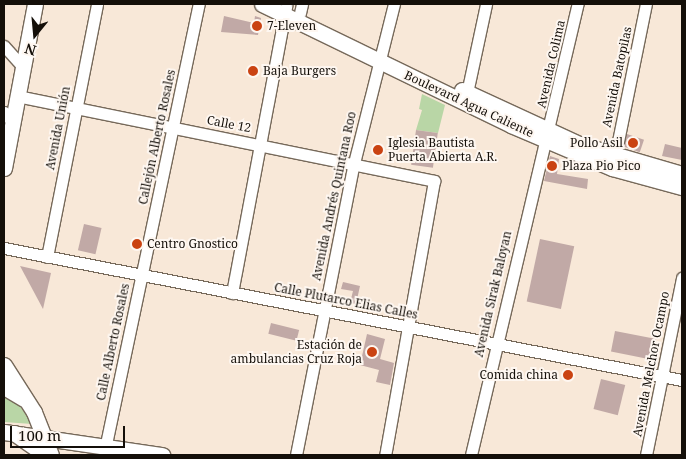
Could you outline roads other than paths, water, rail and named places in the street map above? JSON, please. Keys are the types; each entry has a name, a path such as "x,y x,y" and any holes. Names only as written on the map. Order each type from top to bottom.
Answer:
{"main road":[{"path":"4,168 8,117 18,96 35,4"},
{"name":"Boulevard Agua Caliente","path":"262,4 284,8 301,8 381,57 467,93 612,168 682,187"},
{"name":"Boulevard Agua Caliente","path":"284,8 381,57 547,135 682,174"},
{"path":"4,365 34,412 50,455"},
{"path":"4,387 19,395 34,412"},
{"path":"8,432 106,444 162,455"},
{"path":"8,432 45,455"}],"street":[{"name":"Avenida Unión","path":"47,257 75,107 97,4"},
{"name":"Callejón Alberto Rosales","path":"142,275 199,4"},
{"name":"Avenida Andrés Quintana Roo","path":"296,455 354,163 394,4"},
{"path":"467,93 486,4"},
{"name":"Avenida Colima","path":"547,135 578,4"},
{"name":"Avenida Batopilas","path":"615,156 646,4"},
{"path":"232,292 284,8"},
{"path":"4,46 23,67"},
{"name":"Calle 12","path":"18,96 173,126 434,181 410,327"},
{"name":"Avenida Sirak Baloyan","path":"471,455 495,344 547,135"},
{"name":"Calle Plutarco Elias Calles","path":"4,248 682,380"},
{"name":"Calle Alberto Rosales","path":"106,444 142,275"},
{"name":"Avenida Melchor Ocampo","path":"646,455 682,278"},
{"path":"385,455 410,327"}],"place":[{"name":"7-Eleven","path":"257,26"},
{"name":"Baja Burgers","path":"253,71"},
{"name":"Pollo Asil","path":"633,143"},
{"name":"Iglesia Bautista Puerta Abierta A.R.","path":"378,150"},
{"name":"Plaza Pio Pico","path":"552,166"},
{"name":"Centro Gnostico","path":"137,244"},
{"name":"Estación de ambulancias Cruz Roja","path":"372,352"},
{"name":"Comida china","path":"568,375"}]}
